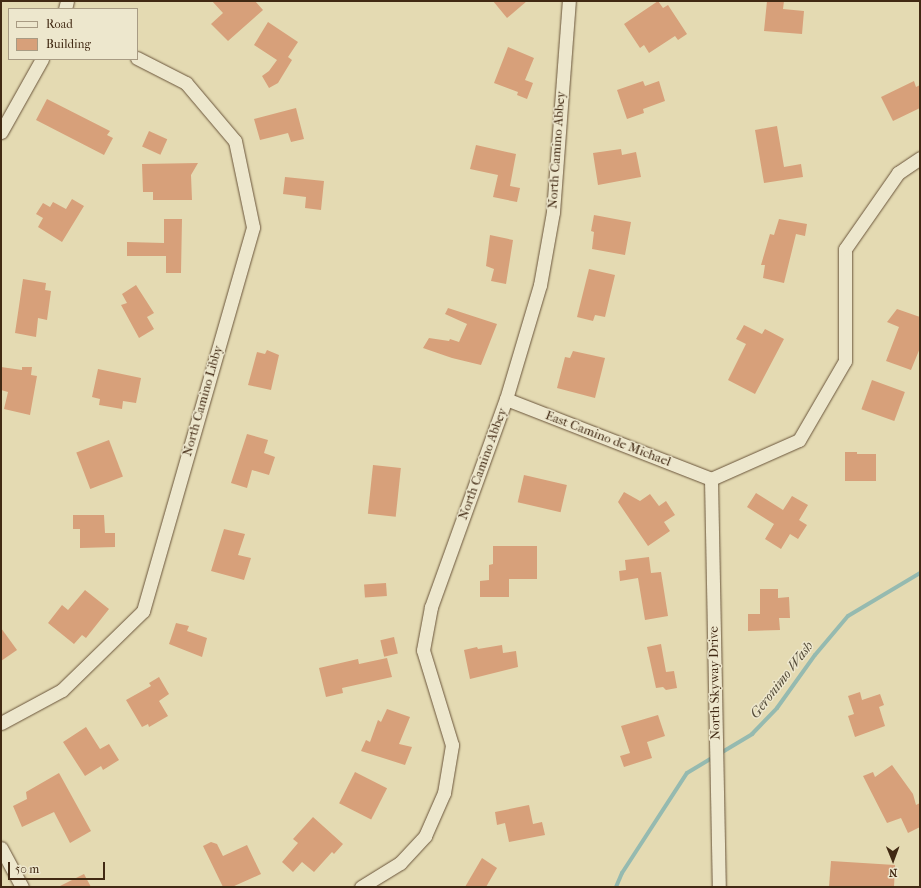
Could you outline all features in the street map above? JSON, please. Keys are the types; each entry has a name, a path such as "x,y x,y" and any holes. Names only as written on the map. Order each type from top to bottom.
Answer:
{"street":[{"name":"North Camino Abbey","path":"361,887 400,863 425,836 444,793 452,745 423,650 432,607 506,399 540,285 553,212 569,1"},
{"name":"North Camino Libby","path":"1,723 62,690 143,611 253,227 235,141 186,82 138,58"},
{"path":"1,132 41,60"},
{"path":"711,479 799,440 845,361 845,249 898,173 920,158"},
{"name":"East Camino de Michael","path":"506,399 711,479"},
{"name":"North Skyway Drive","path":"711,479 719,887"},
{"path":"1,848 22,887"}],"building":[{"path":"212,1 255,1 263,10 228,41 211,24 223,13"},
{"path":"493,1 527,1 507,18"},
{"path":"658,1 663,8 668,5 687,34 678,40 675,36 649,53 644,45 640,48 624,24"},
{"path":"767,1 784,1 783,9 804,11 802,34 764,31"},
{"path":"268,22 298,42 288,57 292,60 278,83 269,88 262,76 269,71 277,60 254,45"},
{"path":"508,47 534,58 525,80 533,83 527,99 517,95 518,92 494,83"},
{"path":"643,81 645,86 659,81 665,101 643,109 644,113 627,119 617,90"},
{"path":"914,81 916,87 920,85 920,108 893,121 881,97"},
{"path":"47,99 110,131 107,135 113,138 104,155 36,120"},
{"path":"296,108 304,139 291,142 288,133 260,140 254,119"},
{"path":"777,126 784,167 801,164 803,177 764,183 755,130"},
{"path":"149,131 167,139 160,155 142,147"},
{"path":"476,145 516,154 510,186 520,188 517,202 493,197 498,175 470,169"},
{"path":"621,149 622,155 636,152 641,177 598,185 593,153"},
{"path":"198,163 191,175 192,200 153,200 153,192 143,192 142,164"},
{"path":"285,177 324,181 321,210 305,208 306,197 283,194"},
{"path":"72,199 84,206 62,242 38,227 43,218 36,214 43,203 50,207 53,202 66,209"},
{"path":"594,215 631,222 625,255 592,249 594,232 591,231"},
{"path":"164,219 182,219 181,273 166,273 166,256 127,256 127,242 164,243"},
{"path":"779,219 807,224 805,236 796,234 784,283 763,278 765,265 761,265 770,234 774,235"},
{"path":"490,235 513,240 506,284 491,281 494,269 486,266"},
{"path":"589,269 615,275 605,317 595,315 593,321 577,317"},
{"path":"23,279 46,283 45,290 51,291 47,320 38,318 36,337 15,333"},
{"path":"136,285 154,313 147,317 154,329 139,338 121,305 127,303 122,294"},
{"path":"448,308 497,324 481,365 452,358 423,348 429,338 449,341 450,339 459,342 467,324 445,314"},
{"path":"897,309 920,317 920,348 911,370 886,361 899,327 887,322"},
{"path":"744,325 762,334 765,329 784,339 755,394 728,380 746,344 736,339"},
{"path":"267,350 279,355 271,390 248,385 257,352 265,354"},
{"path":"573,351 605,358 595,398 557,388 565,357 570,358"},
{"path":"1,367 22,370 22,367 32,367 31,375 37,376 30,415 4,409 8,392 1,390"},
{"path":"98,369 141,378 136,403 123,401 122,409 99,405 100,399 92,397"},
{"path":"872,380 905,392 894,421 861,409"},
{"path":"247,434 268,440 264,453 275,457 269,475 252,470 247,488 231,483"},
{"path":"109,440 123,476 90,489 76,453"},
{"path":"845,452 857,452 857,454 876,454 876,481 845,481"},
{"path":"373,465 401,468 396,517 368,514"},
{"path":"524,475 567,485 561,512 518,502"},
{"path":"624,492 640,501 650,494 659,506 666,501 675,515 664,522 670,531 648,546 618,502"},
{"path":"756,493 783,510 792,496 808,505 799,520 807,525 798,539 790,534 781,549 765,539 774,524 747,507"},
{"path":"73,515 104,515 105,533 115,533 115,547 80,548 80,529 73,529"},
{"path":"224,529 245,534 238,555 251,558 244,580 211,571"},
{"path":"493,546 537,546 537,579 509,579 509,597 480,597 480,581 489,580 489,565 493,564"},
{"path":"649,557 651,573 661,572 668,616 645,620 638,578 620,581 619,571 626,570 625,560"},
{"path":"386,583 387,596 365,598 364,585"},
{"path":"760,589 778,589 778,598 789,597 790,618 779,618 780,630 748,631 748,614 760,614"},
{"path":"85,590 109,609 86,638 82,635 74,644 48,623 62,605 68,610"},
{"path":"176,623 189,626 187,631 207,638 202,657 169,644"},
{"path":"1,628 17,650 1,661"},
{"path":"394,637 398,654 384,657 380,640"},
{"path":"661,644 666,672 674,671 677,688 666,690 663,687 656,688 647,647"},
{"path":"502,645 503,653 516,651 518,667 470,679 464,650 477,647 478,649"},
{"path":"387,658 392,677 342,688 343,693 326,697 319,668 358,659 359,664"},
{"path":"159,677 169,694 159,701 168,716 149,727 148,724 142,727 126,700 151,686 149,683"},
{"path":"860,692 862,700 880,694 884,705 879,707 885,726 855,737 848,716 854,714 848,696"},
{"path":"387,709 410,717 399,744 412,747 405,765 361,751 366,740 370,742 378,720 381,722"},
{"path":"658,715 665,736 647,742 652,758 624,767 620,756 630,753 621,726"},
{"path":"86,727 100,749 109,744 119,760 103,770 101,766 85,776 63,742"},
{"path":"892,765 913,794 916,805 920,803 920,827 908,833 901,818 887,823 863,776 873,772 875,777"},
{"path":"355,772 387,788 371,820 339,803"},
{"path":"59,773 91,831 70,843 54,812 22,827 13,806 27,799 26,792"},
{"path":"529,805 533,824 542,822 545,835 509,842 505,823 497,825 495,812"},
{"path":"313,817 343,844 334,854 332,852 314,872 302,862 293,872 282,862 298,843 293,839"},
{"path":"211,842 217,844 223,856 247,845 261,874 232,887 223,887 203,846"},
{"path":"482,858 497,868 486,887 465,887"},
{"path":"831,861 895,865 894,887 829,887"},
{"path":"84,874 91,887 58,887"}],"waterway":[{"name":"Geronimo Wash","path":"719,754 752,734 777,708 815,655 848,616 920,573"},
{"name":"Geronimo Wash","path":"616,887 622,873 687,773 714,757"}]}
